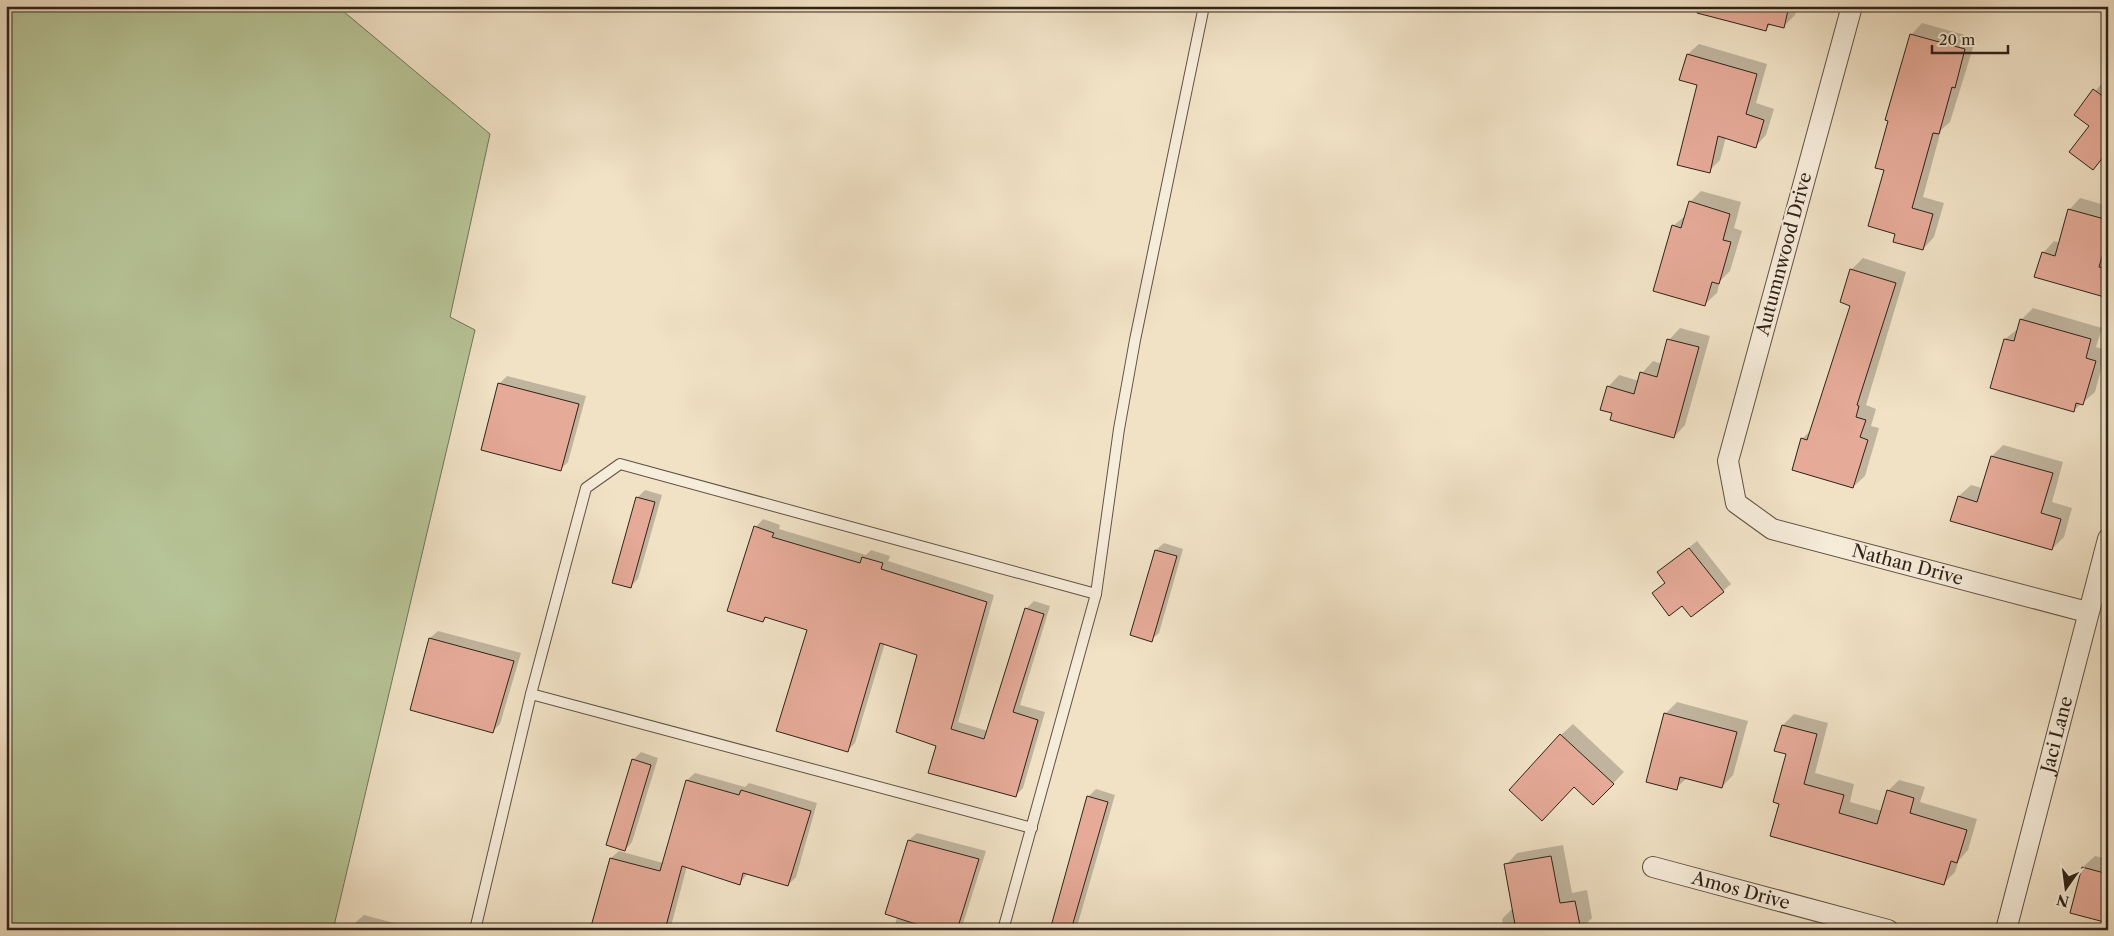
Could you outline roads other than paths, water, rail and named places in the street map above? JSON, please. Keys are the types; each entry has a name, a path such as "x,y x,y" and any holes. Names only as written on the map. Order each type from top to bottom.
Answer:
{"street":[{"name":"Autumnwood Drive","path":"1736,504 1728,461 1852,6"},
{"name":"Nathan Drive","path":"1736,504 1772,529 2087,612"},
{"name":"Jaci Lane","path":"2006,930 2087,612 2108,539"},
{"name":"Amos Drive","path":"1653,867 1888,930"}],"lane":[{"path":"1003,930 1096,594 1119,428 1135,340 1204,6"},
{"path":"475,930 531,694 586,488 620,464 1096,594"},
{"path":"531,694 1032,828"}]}
